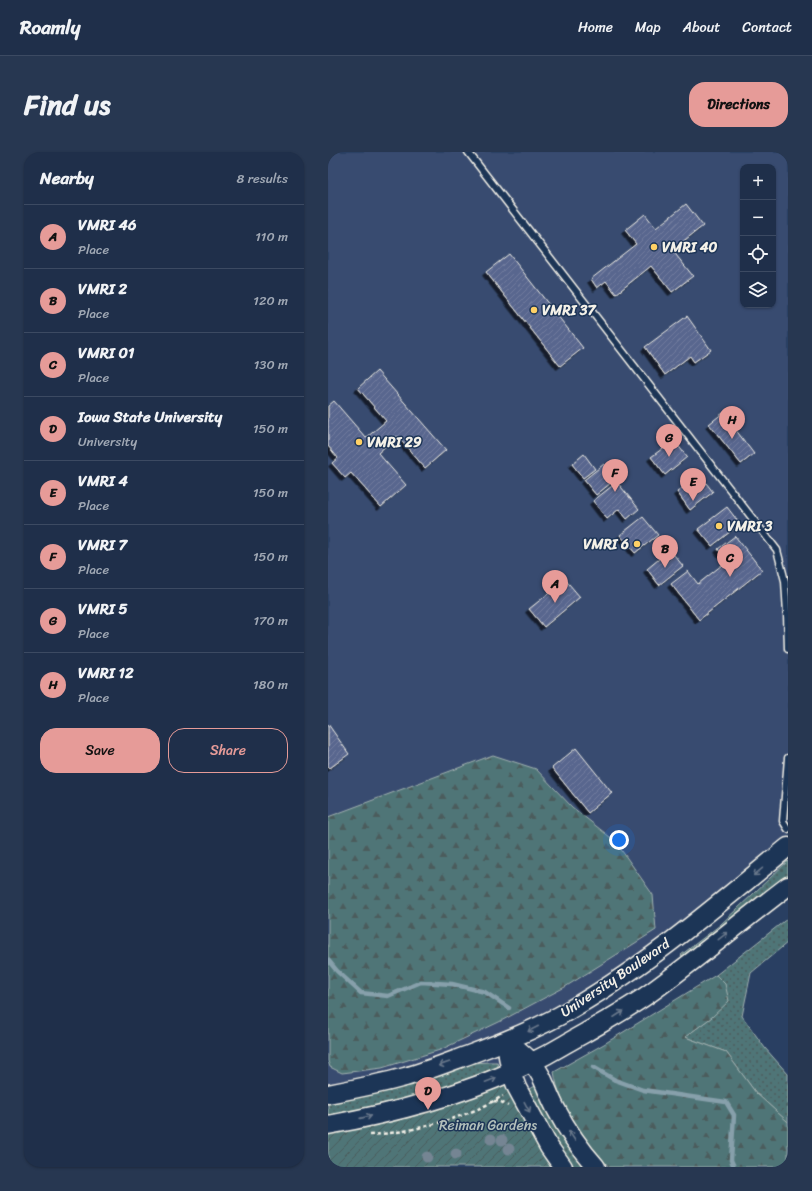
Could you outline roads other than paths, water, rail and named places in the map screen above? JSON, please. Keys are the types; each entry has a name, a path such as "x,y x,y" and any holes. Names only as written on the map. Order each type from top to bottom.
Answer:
{"main road":[{"name":"University Boulevard","path":"328,1094 405,1077 507,1041 559,1016 636,967 728,897 788,848"},
{"name":"University Boulevard","path":"328,1125 422,1103 511,1072 532,1062 615,1017 649,994 788,886"},
{"path":"507,1041 532,1062 570,1135 596,1167"},
{"path":"507,1041 511,1072 517,1088 549,1147 563,1167"}],"lane":[{"path":"468,152 777,550 785,581 788,649"},
{"path":"788,758 783,821 788,829"}],"waterway":[{"path":"328,960 337,971 361,993 388,996 421,982 452,984 485,992 509,1008"},
{"path":"593,1067 615,1080 643,1090 726,1102 734,1115 731,1160 734,1167"}],"place":[{"name":"VMRI 40","path":"654,247"},
{"name":"VMRI 37","path":"534,310"},
{"name":"VMRI 12","path":"732,439"},
{"name":"VMRI 29","path":"359,442"},
{"name":"VMRI 5","path":"669,457"},
{"name":"VMRI 7","path":"615,492"},
{"name":"VMRI 4","path":"693,501"},
{"name":"VMRI 3","path":"719,526"},
{"name":"VMRI 6","path":"637,544"},
{"name":"VMRI 2","path":"665,568"},
{"name":"VMRI 01","path":"730,577"},
{"name":"VMRI 46","path":"555,603"},
{"name":"Iowa State University","path":"428,1110"}],"park label":[{"name":"Reiman Gardens","path":"488,1125"}]}
